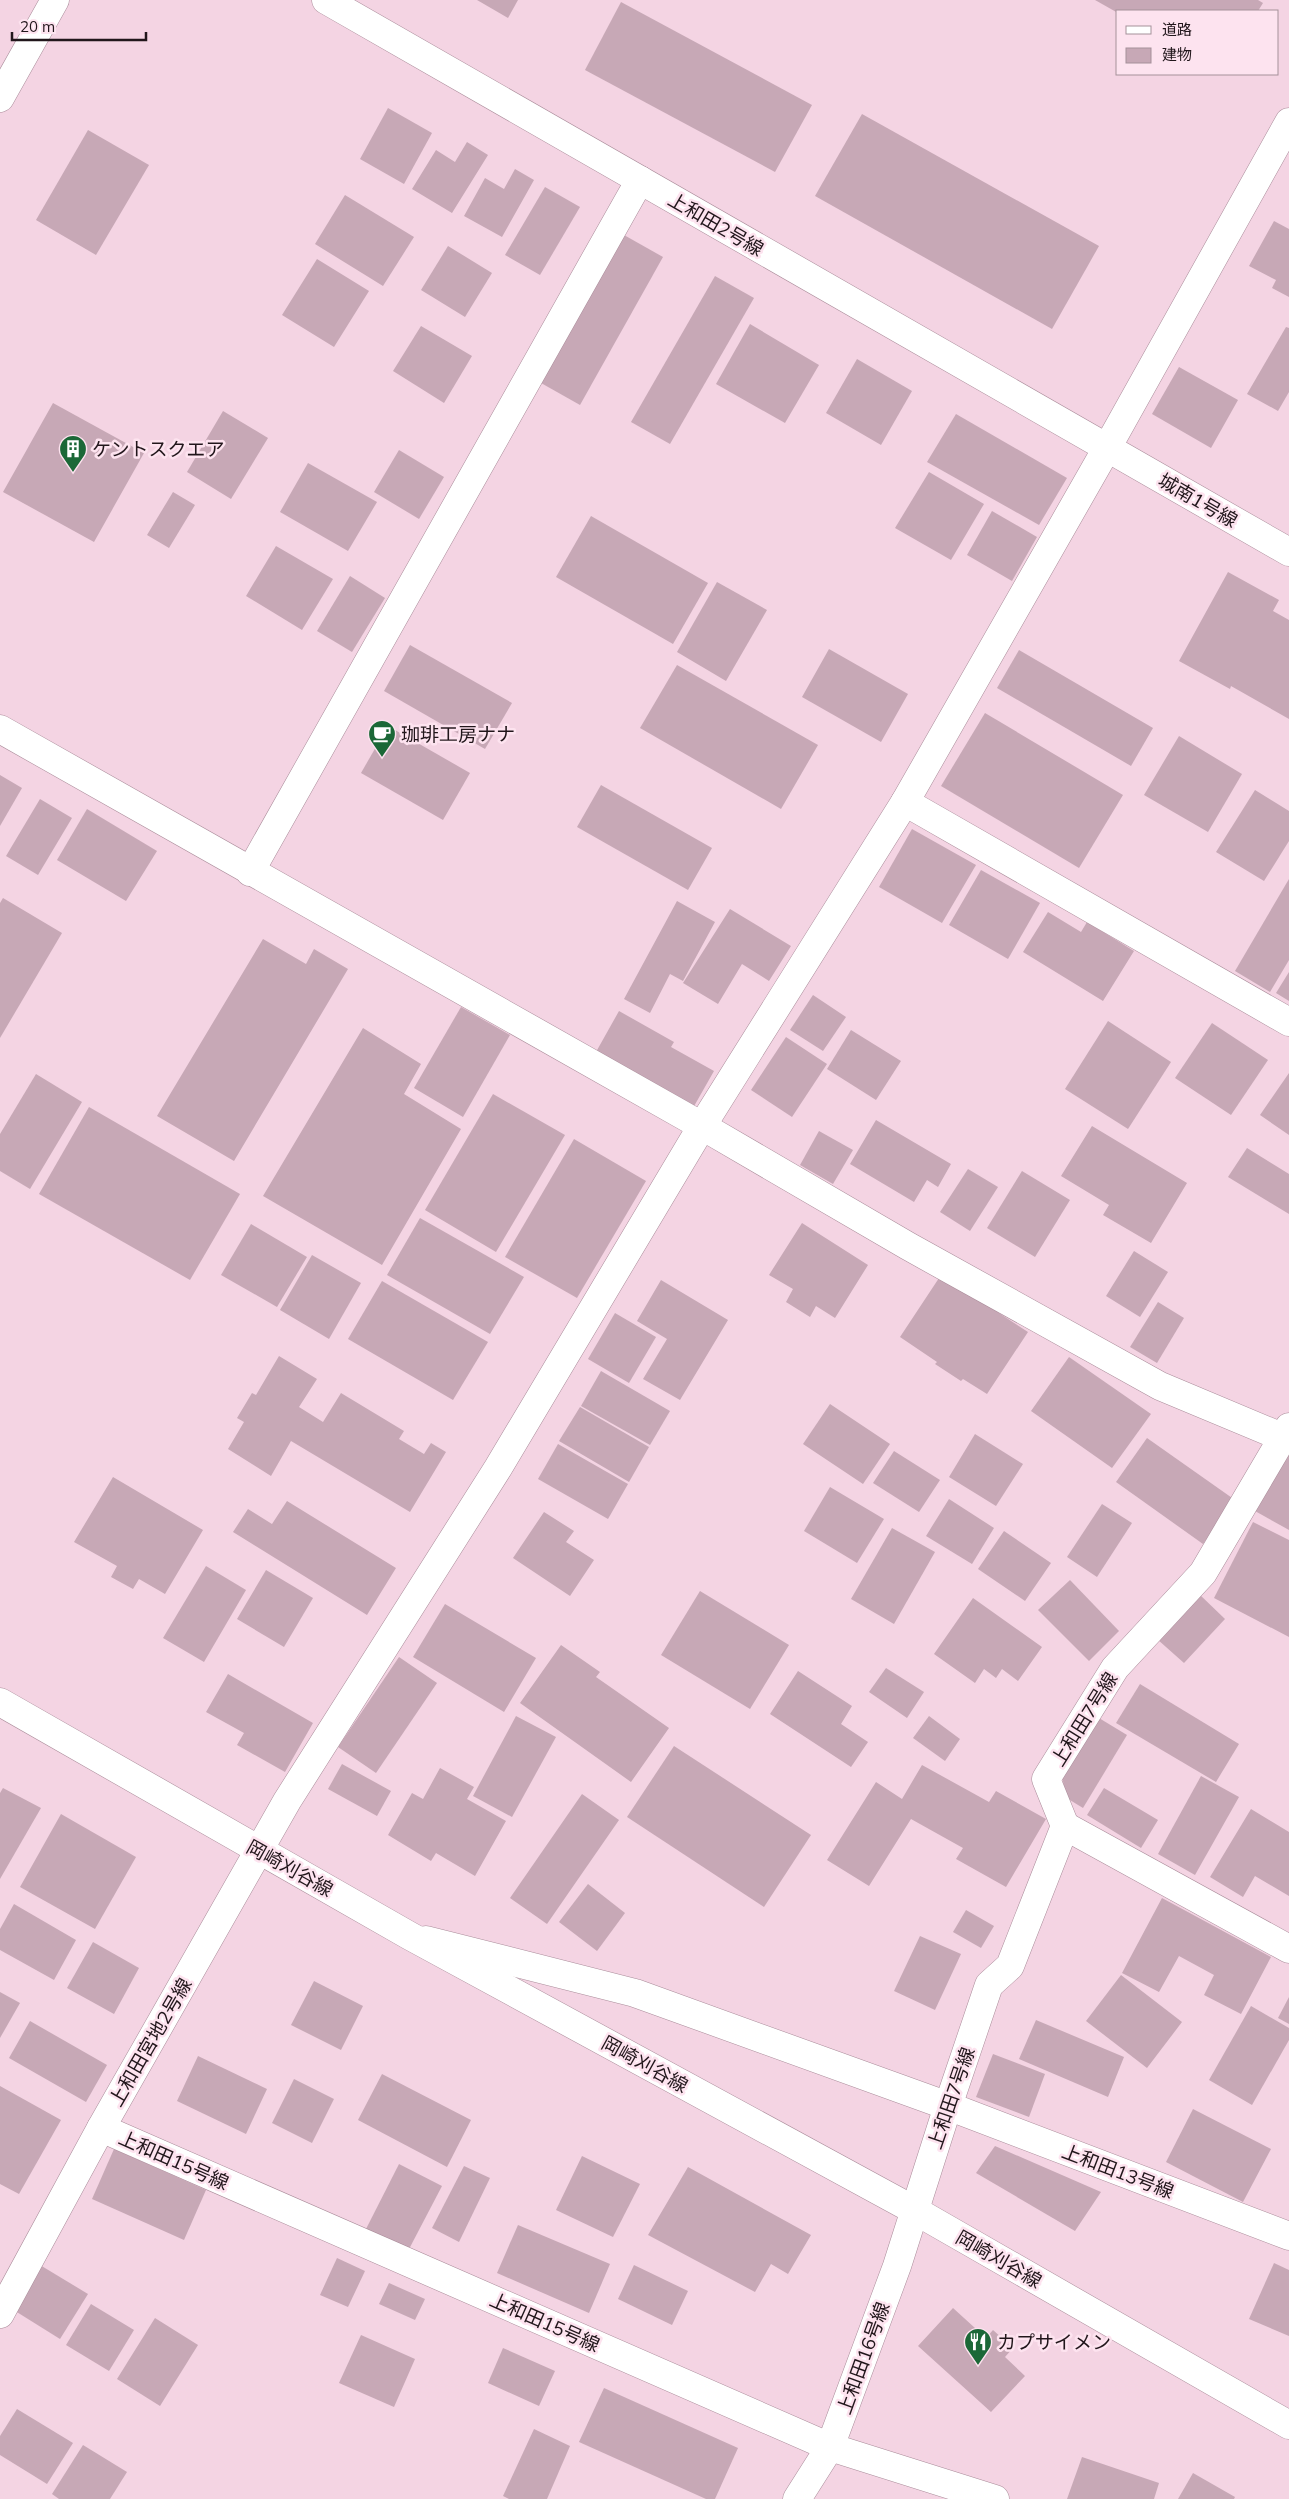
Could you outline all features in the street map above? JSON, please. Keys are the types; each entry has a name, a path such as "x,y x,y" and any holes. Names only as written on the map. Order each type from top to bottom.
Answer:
{"street":[{"path":"0,98 56,0"},
{"name":"上和田2号線","path":"326,0 1107,448"},
{"name":"上和田宮地2号線","path":"0,2314 101,2128 292,1793 498,1468 702,1126 905,802 1107,448 1289,122"},
{"path":"250,872 640,180"},
{"name":"城南1号線","path":"1107,448 1289,552"},
{"path":"0,729 702,1126 908,1246 1160,1386 1287,1435"},
{"path":"905,802 1289,1022"},
{"name":"上和田7号線","path":"914,2210 989,1985 1010,1966 1065,1826 1046,1779 1115,1668 1203,1573 1287,1435"},
{"name":"岡崎刈谷線","path":"0,1702 410,1936 914,2210 1289,2425"},
{"path":"1065,1826 1289,1949"},
{"name":"上和田13号線","path":"410,1936 635,1993 948,2106 1289,2236"},
{"name":"上和田15号線","path":"101,2128 830,2447 995,2499"},
{"name":"上和田16号線","path":"797,2499 830,2447 897,2266 914,2210"}],"building":[{"path":"477,0 518,0 508,18"},
{"path":"1095,0 1258,0 1263,3 1259,10 1116,10 1116,12"},
{"path":"621,2 812,105 775,172 585,70"},
{"path":"388,108 432,133 404,184 360,159"},
{"path":"862,114 1099,246 1052,329 815,196"},
{"path":"88,130 149,165 96,255 36,220"},
{"path":"467,142 488,155 452,213 412,189 436,150 455,162"},
{"path":"515,169 534,180 502,237 464,216 485,178 504,189"},
{"path":"545,187 580,207 540,275 505,255"},
{"path":"345,195 414,237 383,286 315,244"},
{"path":"1274,221 1289,229 1289,297 1272,288 1276,280 1249,266"},
{"path":"624,235 663,257 580,405 541,383"},
{"path":"448,246 492,273 465,317 421,290"},
{"path":"317,259 369,291 334,347 282,315"},
{"path":"715,276 754,298 670,444 631,422"},
{"path":"750,324 819,365 785,423 716,384"},
{"path":"421,326 472,356 444,403 393,371"},
{"path":"1286,327 1289,328 1289,392 1278,411 1247,394"},
{"path":"857,359 912,391 881,445 826,413"},
{"path":"1179,367 1238,400 1211,448 1152,414"},
{"name":"ケントスクエア","path":"53,403 144,453 94,542 3,492"},
{"path":"223,411 268,438 231,499 187,472"},
{"path":"956,414 1067,478 1039,525 927,462"},
{"path":"399,450 444,477 419,519 374,492"},
{"path":"308,463 377,502 348,551 280,512"},
{"path":"929,472 984,504 951,560 895,528"},
{"path":"173,492 195,505 169,548 147,535"},
{"path":"992,511 1037,537 1012,581 967,555"},
{"path":"591,516 708,583 673,644 556,577"},
{"path":"276,546 333,579 302,630 246,596"},
{"path":"1228,572 1279,600 1273,611 1289,620 1289,719 1231,686 1230,689 1179,661"},
{"path":"350,576 385,598 352,652 317,631"},
{"path":"717,582 767,610 726,681 677,652"},
{"path":"410,645 512,703 485,749 384,691"},
{"path":"829,649 908,694 881,742 802,697"},
{"path":"1019,650 1153,728 1131,766 997,688"},
{"path":"677,665 818,745 781,809 640,728"},
{"path":"985,713 1123,795 1079,868 941,786"},
{"name":"珈琲工房ナナ","path":"388,726 470,773 443,820 361,773"},
{"path":"1179,736 1242,774 1208,832 1144,795"},
{"path":"0,775 22,788 0,826"},
{"path":"601,785 712,848 688,890 577,827"},
{"path":"1255,790 1289,811 1289,841 1264,881 1216,852"},
{"path":"40,799 72,818 38,875 6,856"},
{"path":"87,809 157,851 126,901 57,860"},
{"path":"912,829 976,865 942,923 879,887"},
{"path":"981,870 1040,903 1008,959 949,925"},
{"path":"1289,879 1289,960 1270,992 1235,971"},
{"path":"3,898 62,933 0,1038 0,903"},
{"path":"677,901 715,922 683,981 670,974 650,1013 624,999"},
{"path":"730,909 791,946 769,981 742,964 718,1004 683,983"},
{"path":"1048,912 1081,932 1087,922 1134,951 1103,1001 1023,952"},
{"path":"263,939 306,964 314,949 348,969 234,1161 157,1116"},
{"path":"1289,972 1289,1001 1276,993"},
{"path":"813,995 846,1017 823,1051 790,1030"},
{"path":"461,1007 510,1035 463,1117 414,1088"},
{"path":"619,1011 674,1042 671,1047 714,1071 693,1108 596,1052"},
{"path":"1108,1021 1171,1062 1128,1129 1065,1089"},
{"path":"1212,1023 1268,1060 1231,1115 1175,1078"},
{"path":"363,1028 421,1064 404,1094 461,1129 382,1265 263,1196"},
{"path":"851,1030 901,1061 876,1100 827,1069"},
{"path":"786,1037 827,1064 792,1117 751,1090"},
{"path":"1289,1073 1289,1135 1260,1115"},
{"path":"36,1074 82,1102 30,1189 0,1171 0,1134"},
{"path":"493,1094 565,1135 496,1252 425,1210"},
{"path":"89,1107 240,1194 190,1280 39,1194"},
{"path":"876,1120 951,1164 938,1187 927,1180 914,1202 850,1164"},
{"path":"1092,1126 1187,1183 1151,1243 1103,1215 1109,1205 1061,1176"},
{"path":"819,1131 853,1150 833,1184 800,1165"},
{"path":"574,1139 646,1181 577,1298 505,1257"},
{"path":"1247,1148 1289,1174 1289,1214 1228,1177"},
{"path":"968,1169 998,1187 970,1231 940,1212"},
{"path":"1022,1171 1070,1200 1035,1257 987,1228"},
{"path":"420,1218 524,1277 490,1334 387,1275"},
{"path":"802,1223 868,1265 835,1318 816,1306 810,1317 786,1302 793,1289 769,1275"},
{"path":"251,1224 307,1257 277,1307 221,1275"},
{"path":"1134,1251 1168,1272 1140,1317 1106,1296"},
{"path":"312,1255 361,1283 329,1339 280,1310"},
{"path":"941,1275 1028,1332 987,1394 963,1379 961,1381 935,1364 937,1362 900,1337"},
{"path":"661,1280 728,1320 680,1400 643,1379 667,1339 637,1321"},
{"path":"382,1281 488,1342 453,1400 348,1339"},
{"path":"1158,1302 1184,1318 1157,1363 1130,1347"},
{"path":"615,1313 656,1337 629,1383 588,1359"},
{"path":"279,1356 317,1379 299,1407 323,1422 341,1393 404,1431 399,1439 424,1454 431,1443 446,1452 410,1512 291,1441 271,1476 228,1449 244,1422 237,1418 252,1393 256,1395"},
{"path":"1069,1357 1151,1414 1112,1468 1031,1411"},
{"path":"601,1371 670,1411 650,1445 581,1406"},
{"path":"830,1404 890,1444 863,1484 803,1444"},
{"path":"580,1407 649,1447 629,1482 559,1441"},
{"path":"975,1434 1023,1464 996,1506 949,1477"},
{"path":"1147,1438 1235,1500 1203,1544 1116,1482"},
{"path":"558,1444 628,1484 608,1519 538,1479"},
{"path":"894,1451 940,1480 919,1512 873,1483"},
{"path":"1287,1453 1289,1455 1289,1530 1255,1511"},
{"path":"113,1477 203,1530 165,1594 139,1579 133,1589 111,1577 117,1566 74,1542"},
{"path":"830,1487 884,1519 857,1563 804,1531"},
{"path":"949,1499 994,1528 972,1564 926,1536"},
{"path":"287,1501 396,1568 367,1615 233,1532 248,1509 272,1524"},
{"path":"1102,1504 1132,1523 1097,1577 1067,1557"},
{"path":"544,1512 574,1531 566,1542 594,1560 570,1596 513,1558"},
{"path":"1253,1522 1289,1540 1289,1637 1214,1598"},
{"path":"892,1528 935,1552 894,1624 851,1599"},
{"path":"1004,1531 1051,1563 1025,1601 978,1569"},
{"path":"206,1566 246,1590 204,1662 163,1638"},
{"path":"266,1570 313,1598 284,1647 237,1619"},
{"path":"1070,1580 1119,1631 1089,1661 1038,1610"},
{"path":"700,1591 789,1645 750,1709 661,1655"},
{"path":"1198,1593 1225,1619 1184,1663 1157,1639"},
{"path":"973,1598 1042,1647 1018,1681 1002,1669 996,1678 984,1669 975,1683 934,1654"},
{"path":"445,1604 536,1658 504,1712 413,1657"},
{"path":"561,1645 600,1672 596,1677 669,1728 631,1782 520,1703"},
{"path":"399,1657 437,1683 376,1773 338,1747"},
{"path":"886,1668 924,1692 907,1718 869,1692"},
{"path":"798,1671 852,1706 841,1724 868,1742 851,1767 770,1714"},
{"path":"228,1674 313,1723 285,1772 237,1745 244,1733 206,1712"},
{"path":"1140,1684 1239,1744 1216,1782 1116,1723"},
{"path":"1094,1715 1127,1735 1083,1808 1065,1797 1062,1773"},
{"path":"516,1716 556,1737 512,1817 473,1796"},
{"path":"929,1716 960,1739 945,1761 913,1738"},
{"path":"674,1746 811,1835 764,1907 627,1817"},
{"path":"342,1764 391,1791 377,1816 328,1789"},
{"path":"922,1765 989,1802 996,1791 1046,1819 1006,1887 956,1859 963,1848 911,1819 869,1886 827,1860 876,1782 902,1799"},
{"path":"440,1768 474,1787 467,1799 506,1821 475,1876 436,1853 431,1861 388,1835 412,1793 423,1799"},
{"path":"1201,1776 1239,1797 1195,1875 1158,1854"},
{"path":"3,1788 41,1808 0,1879 0,1793"},
{"path":"1104,1788 1158,1820 1141,1848 1087,1815"},
{"path":"582,1794 619,1820 547,1924 510,1898"},
{"path":"1251,1809 1289,1832 1289,1896 1255,1876 1243,1897 1210,1877"},
{"path":"61,1814 136,1857 95,1929 20,1887"},
{"path":"588,1884 625,1913 597,1951 559,1922"},
{"path":"1162,1898 1271,1957 1241,2014 1204,1995 1214,1975 1179,1956 1159,1992 1122,1973"},
{"path":"14,1904 76,1940 54,1980 0,1950 0,1929"},
{"path":"966,1910 994,1926 981,1948 953,1932"},
{"path":"920,1936 961,1954 935,2010 894,1991"},
{"path":"93,1942 139,1968 114,2014 67,1988"},
{"path":"1121,1975 1182,2022 1147,2068 1086,2021"},
{"path":"314,1981 363,2006 341,2050 291,2025"},
{"path":"0,1992 20,2003 0,2038"},
{"path":"1289,1997 1289,2024 1278,2018"},
{"path":"1251,2006 1289,2028 1289,2040 1252,2105 1209,2080"},
{"path":"1036,2020 1124,2057 1108,2097 1019,2059"},
{"path":"30,2021 107,2065 86,2102 9,2058"},
{"path":"993,2054 1045,2074 1029,2117 976,2097"},
{"path":"198,2056 267,2089 246,2134 177,2101"},
{"path":"382,2074 471,2120 447,2167 358,2120"},
{"path":"294,2079 334,2099 312,2143 272,2123"},
{"path":"0,2086 61,2120 19,2194 0,2184"},
{"path":"1193,2109 1271,2149 1243,2202 1166,2162"},
{"path":"995,2146 1101,2192 1075,2231 976,2173"},
{"path":"114,2149 206,2190 184,2240 92,2199"},
{"path":"582,2156 640,2184 613,2237 556,2210"},
{"path":"399,2164 442,2186 408,2251 366,2229"},
{"path":"464,2166 490,2178 459,2242 432,2228"},
{"path":"688,2167 811,2235 788,2274 771,2264 755,2292 648,2235"},
{"path":"518,2225 610,2264 589,2313 497,2273"},
{"path":"337,2258 365,2271 348,2307 320,2295"},
{"path":"1274,2263 1289,2270 1289,2336 1249,2319"},
{"path":"40,2265 88,2294 60,2339 12,2309"},
{"path":"634,2265 688,2291 672,2325 618,2299"},
{"path":"389,2283 425,2299 415,2320 379,2304"},
{"path":"91,2304 134,2330 109,2371 66,2345"},
{"name":"カプサイメン","path":"953,2308 986,2338 993,2330 1013,2348 1005,2357 1025,2376 991,2412 918,2346"},
{"path":"155,2318 198,2345 160,2406 117,2379"},
{"path":"361,2335 415,2359 394,2407 339,2383"},
{"path":"503,2348 555,2371 539,2406 488,2383"},
{"path":"604,2388 738,2448 715,2499 706,2499 579,2442"},
{"path":"17,2409 73,2443 47,2484 0,2455 0,2436"},
{"path":"534,2429 570,2446 547,2499 509,2499 503,2496"},
{"path":"83,2445 127,2472 110,2499 59,2499 52,2494"},
{"path":"1082,2457 1159,2483 1154,2499 1067,2499"},
{"path":"1193,2473 1235,2497 1234,2499 1178,2499"}],"place":[{"name":"ケントスクエア","path":"73,473"},
{"name":"珈琲工房ナナ","path":"382,758"},
{"name":"カプサイメン","path":"978,2366"}]}
